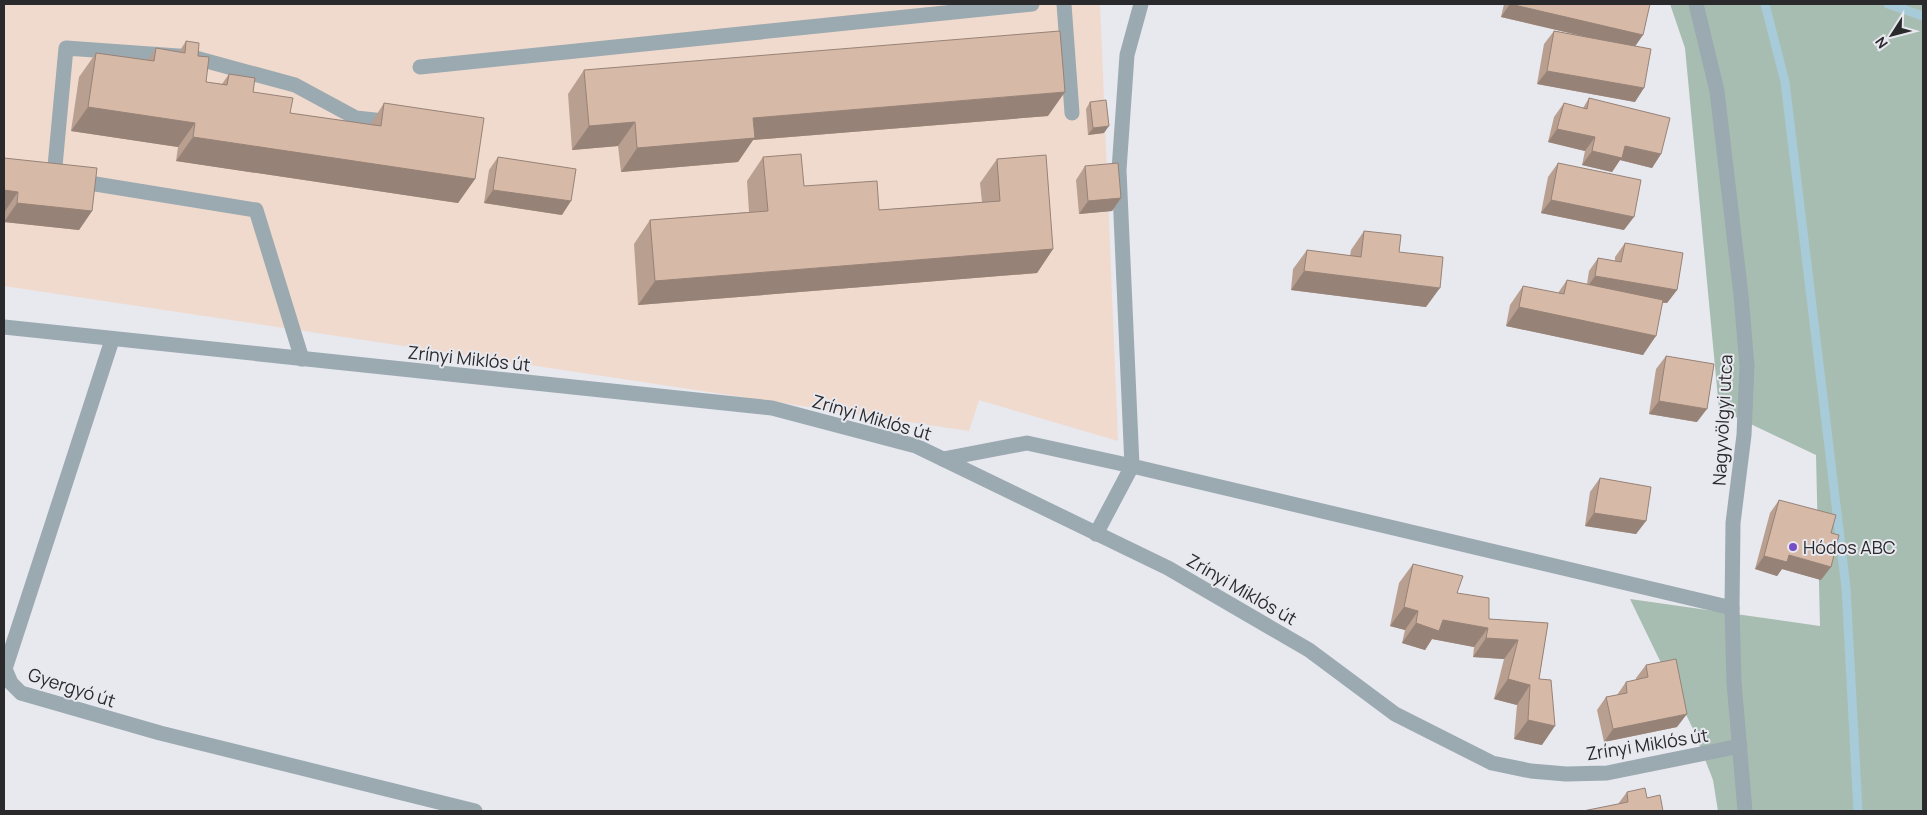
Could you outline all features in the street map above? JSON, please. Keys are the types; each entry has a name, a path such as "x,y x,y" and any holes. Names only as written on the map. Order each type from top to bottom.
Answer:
{"street":[{"path":"420,67 1032,4"},
{"path":"1064,4 1072,113"},
{"path":"1096,534 1132,466 1119,170 1127,55 1141,4"},
{"name":"Nagyvölgyi utca","path":"1696,4 1717,91 1742,295 1747,366 1744,435 1733,523 1732,608 1734,682 1744,811"},
{"path":"54,177 66,48 192,57 295,85 356,118 412,124"},
{"path":"37,174 256,210 302,359"},
{"name":"Zrínyi Miklós út","path":"4,327 112,340 772,408 916,446 1168,568 1301,645 1395,714 1492,763 1531,771 1566,774 1608,773 1740,746"},
{"name":"Gyergyó út","path":"112,340 4,669 11,683 21,693 160,733 475,811"},
{"path":"943,458 1027,443 1132,466 1732,608"}],"shaded area":[{"path":"4,4 1100,4 1118,441 979,400 969,431 4,286"}],"green space":[{"path":"1670,4 1923,4 1923,811 1718,811 1713,780 1694,731 1630,599 1820,626 1816,455 1719,409 1685,48"}],"building":[{"path":"1510,4 1650,4 1643,35"},
{"path":"1060,31 1065,92 753,118 755,138 637,148 635,122 589,126 584,70"},
{"path":"1554,31 1651,49 1644,88 1547,71"},
{"path":"186,41 199,43 198,56 209,57 206,82 227,85 229,74 255,78 253,92 293,98 290,113 381,126 384,103 484,118 475,179 193,137 195,123 88,107 96,53 154,61 156,48 185,53"},
{"path":"1589,98 1670,118 1661,154 1625,146 1622,158 1592,151 1595,137 1557,129 1564,103 1587,109"},
{"path":"1106,100 1109,126 1093,128 1090,102"},
{"path":"801,154 804,186 877,181 879,210 1000,201 997,159 1046,155 1053,249 655,281 650,220 768,211 763,157"},
{"path":"498,157 576,169 571,201 493,190"},
{"path":"4,158 97,168 92,211 17,203 18,192 4,190"},
{"path":"1118,163 1121,198 1088,201 1085,166"},
{"path":"1558,163 1641,180 1634,217 1551,200"},
{"path":"1364,231 1401,235 1399,252 1443,257 1440,288 1304,271 1307,250 1361,257"},
{"path":"1625,243 1683,253 1677,290 1595,276 1598,258 1621,262"},
{"path":"1567,280 1663,300 1656,336 1519,307 1523,286 1564,294"},
{"path":"1666,356 1714,364 1707,409 1659,401"},
{"path":"1600,478 1651,487 1646,521 1594,513"},
{"name":"Hódos ABC","path":"1779,500 1836,515 1831,533 1839,535 1831,567 1789,555 1787,562 1764,556"},
{"path":"1413,564 1463,576 1457,593 1489,598 1489,619 1548,623 1539,679 1551,680 1555,726 1528,720 1530,685 1508,679 1518,640 1486,638 1488,628 1443,620 1439,631 1416,623 1418,611 1404,607"},
{"path":"1676,659 1687,714 1613,729 1606,697 1627,693 1626,682 1648,677 1646,665"},
{"path":"1645,788 1647,798 1660,795 1663,811 1583,811 1628,802 1627,792"}],"waterway":[{"path":"1765,4 1785,82 1846,588 1858,811"},
{"path":"1888,4 1923,16"}],"place":[{"name":"Hódos ABC","path":"1793,547"}]}
